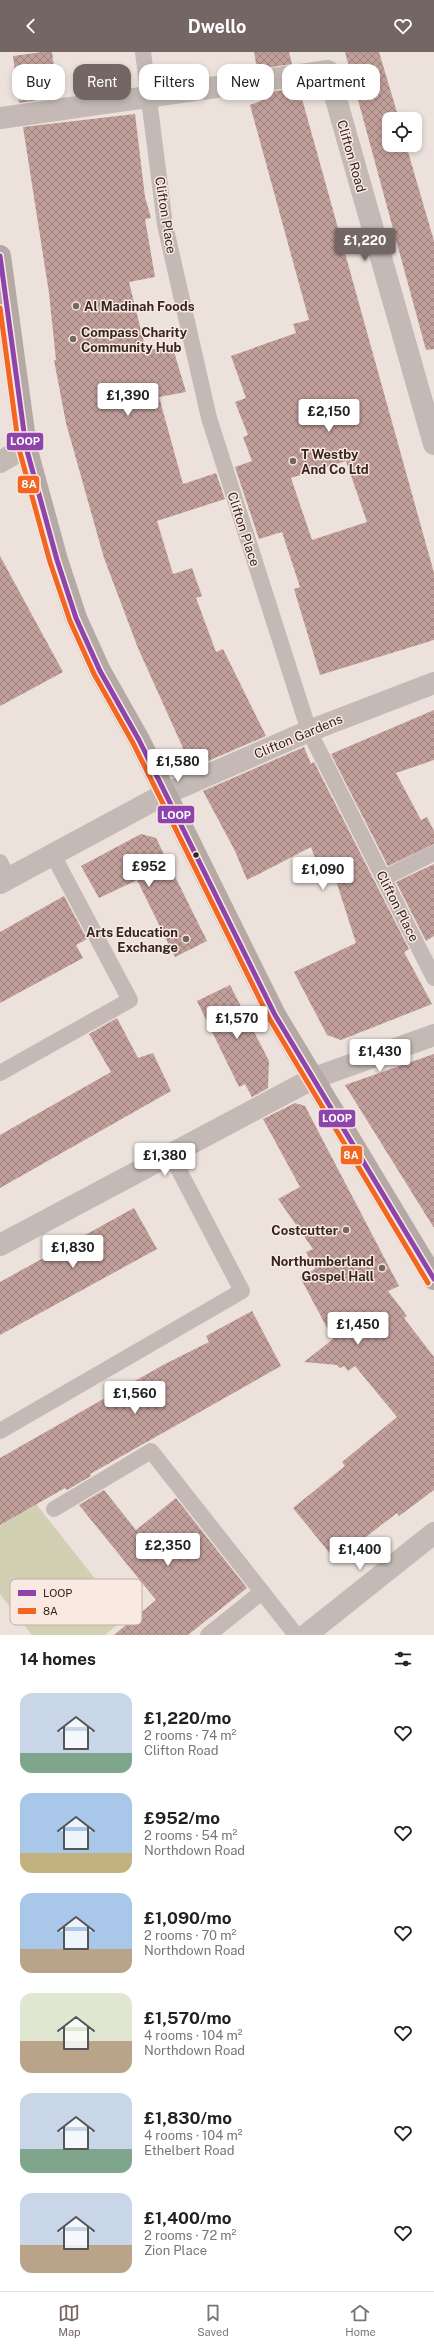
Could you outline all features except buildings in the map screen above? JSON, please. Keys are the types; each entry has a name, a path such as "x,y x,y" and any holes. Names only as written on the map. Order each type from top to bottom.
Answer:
{"main road":[{"path":"0,256 26,447 57,560 76,618 100,670 139,740 164,794 275,1015 434,1279"}],"street":[{"name":"Clifton Road","path":"209,88 328,71 434,444"},
{"name":"Clifton Road","path":"0,118 139,99"},
{"path":"0,462 26,447"},
{"name":"Clifton Gardens","path":"3,875 53,855 164,794 309,730 434,683"},
{"path":"0,1245 314,1078 434,1035"},
{"path":"306,1635 434,1533"}],"lane":[{"name":"Clifton Place","path":"143,52 145,64"},
{"name":"Clifton Place","path":"150,100 165,225 208,418 309,730 384,878 429,957 434,978"},
{"path":"384,878 434,853"},
{"path":"0,1073 130,1000 53,855"},
{"path":"0,1431 242,1291 170,1155"},
{"path":"54,1509 151,1451 296,1635"},
{"path":"208,1635 262,1592"}],"green space":[{"path":"33,1500 95,1579 10,1579 10,1607 0,1594 0,1526"},
{"path":"24,1625 117,1625 105,1635 32,1635"}],"transit line":[{"name":"LOOP","path":"0,256 26,447 57,560 76,618 100,671 139,740 275,1015 434,1279"},
{"name":"8A","path":"0,308 19,449 50,562 70,621 94,674 133,743 269,1018 428,1283"}],"place":[{"name":"Al Madinah Foods","path":"76,306"},
{"name":"Compass Charity Community Hub","path":"73,339"},
{"name":"T Westby And Co Ltd","path":"293,461"},
{"name":"Arts Education Exchange","path":"186,939"},
{"name":"Costcutter","path":"346,1230"},
{"name":"Northumberland Gospel Hall","path":"382,1268"}]}
